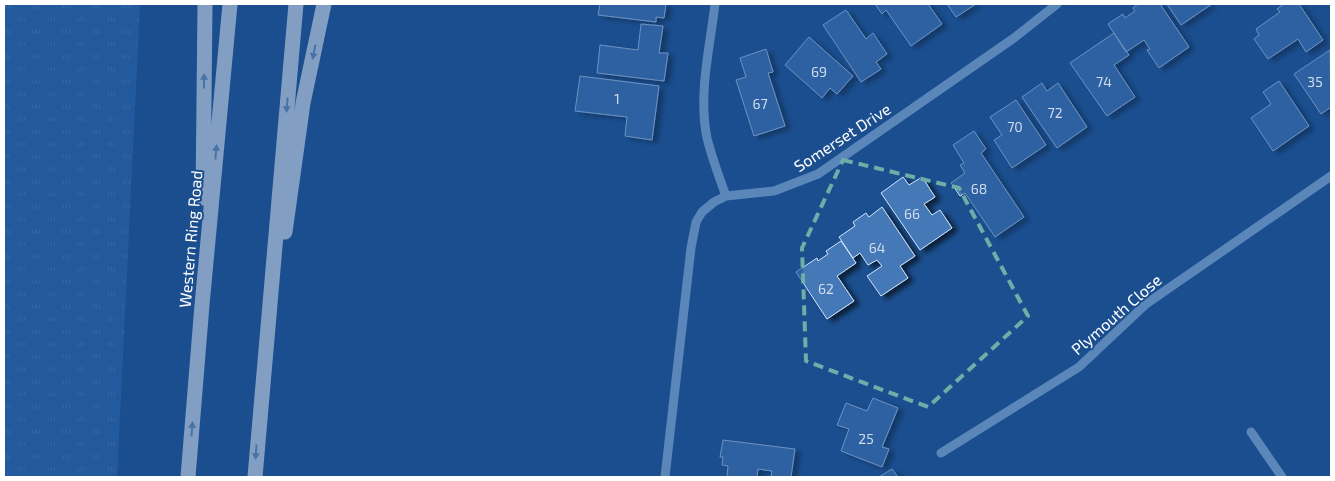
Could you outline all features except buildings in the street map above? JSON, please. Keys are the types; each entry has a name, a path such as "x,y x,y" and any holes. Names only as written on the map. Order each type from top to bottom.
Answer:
{"highway":[{"path":"202,305 205,4"},
{"name":"Western Ring Road","path":"188,477 230,4"},
{"path":"255,477 296,4"},
{"path":"258,427 303,103 324,4"}],"street":[{"path":"715,4 704,90 704,115 714,162 726,196"},
{"name":"Somerset Drive","path":"665,477 696,222 702,212 726,196 774,191 818,174 1014,38 1057,4"},
{"name":"Plymouth Close","path":"941,453 1079,367 1146,304 1331,176"},
{"path":"1251,432 1282,477"}],"highlighted area":[{"path":"843,160 959,188 1028,316 928,407 806,361 802,248"}],"green space":[{"path":"4,4 140,4 117,477 4,477"}]}
